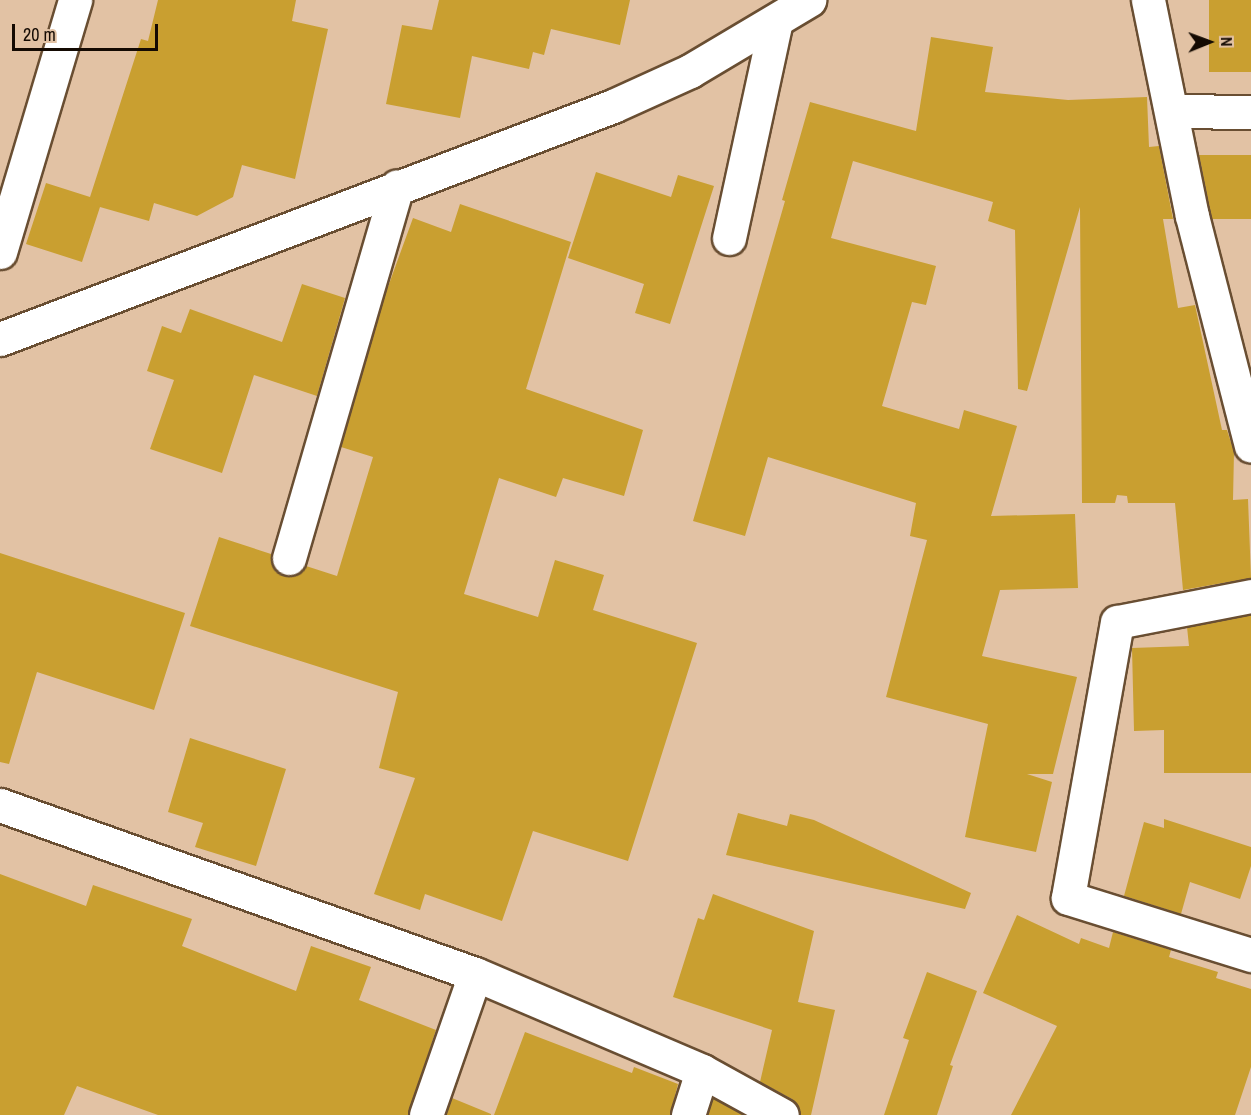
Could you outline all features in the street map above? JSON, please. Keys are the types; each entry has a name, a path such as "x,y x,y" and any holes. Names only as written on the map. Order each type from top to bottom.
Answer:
{"street":[{"path":"0,252 75,0"},
{"path":"0,339 397,186 613,106 690,71 809,0"},
{"path":"1148,0 1194,227 1251,446"},
{"path":"729,238 776,21"},
{"path":"1172,111 1251,112"},
{"path":"289,558 397,186"},
{"path":"1251,596 1117,622 1068,898 1251,955"},
{"path":"0,805 475,974 702,1071 782,1115"},
{"path":"426,1115 475,974"},
{"path":"688,1115 702,1071"}],"building":[{"path":"158,0 296,0 292,21 328,29 295,179 242,165 233,197 197,216 154,203 149,221 100,207 82,262 26,244 46,183 90,197 141,39 148,41"},
{"path":"439,0 630,0 620,45 551,29 544,55 533,52 529,69 472,56 460,118 386,104 402,25 432,30"},
{"path":"1209,0 1251,0 1251,72 1209,72"},
{"path":"931,37 993,47 985,92 1068,100 1147,97 1149,147 1159,146 1173,219 1163,219 1178,308 1195,305 1222,430 1227,430 1234,452 1233,500 1248,499 1251,578 1183,590 1175,503 1128,503 1127,496 1117,495 1115,503 1082,503 1080,207 1027,391 1018,389 1015,230 988,221 993,202 853,161 831,238 936,266 926,305 912,302 882,406 959,429 964,410 1017,426 991,516 1075,514 1078,588 1000,590 982,656 1077,677 1053,774 1027,774 1052,782 1036,852 965,837 988,724 886,697 927,540 910,536 916,503 768,457 745,536 693,521 785,201 782,200 810,102 916,131"},
{"path":"1199,155 1251,155 1251,219 1212,219"},
{"path":"596,172 671,197 678,175 714,186 670,324 635,313 644,284 568,258"},
{"path":"460,204 571,242 526,389 643,430 624,496 563,478 556,497 499,478 464,594 538,617 555,560 604,575 593,610 697,643 628,861 533,831 502,921 425,894 420,910 374,894 415,778 379,768 398,692 190,626 219,537 271,554 275,571 283,576 294,576 306,566 337,576 373,457 341,447 385,295 413,218 451,232"},
{"path":"302,284 345,298 317,396 254,375 222,473 150,449 174,380 147,371 162,326 181,333 190,309 282,342"},
{"path":"0,553 185,613 154,710 37,672 9,764 0,762"},
{"path":"1251,615 1251,773 1164,773 1164,730 1134,731 1132,648 1189,646 1187,627"},
{"path":"190,738 286,769 256,866 195,847 203,823 168,812"},
{"path":"738,813 787,826 790,814 814,820 971,893 965,909 726,855"},
{"path":"1164,819 1251,847 1251,866 1240,899 1190,882 1181,914 1124,896 1144,822 1164,828"},
{"path":"0,874 86,906 93,885 192,919 182,946 296,991 311,946 371,967 359,1000 436,1030 408,1115 158,1115 77,1086 64,1115 0,1115"},
{"path":"713,894 814,931 798,1002 835,1010 811,1115 801,1115 792,1099 760,1082 772,1030 673,997 698,918 704,920"},
{"path":"1017,915 1079,944 1081,938 1109,948 1113,932 1171,950 1169,957 1218,972 1216,978 1251,989 1251,1067 1235,1115 1011,1115 1057,1026 983,993"},
{"path":"927,972 977,991 950,1065 953,1066 937,1115 884,1115 909,1040 903,1038"},
{"path":"525,1032 632,1073 634,1067 678,1084 670,1115 494,1115"},
{"path":"452,1098 491,1114 491,1115 446,1115"},
{"path":"713,1098 743,1115 708,1115"}]}
